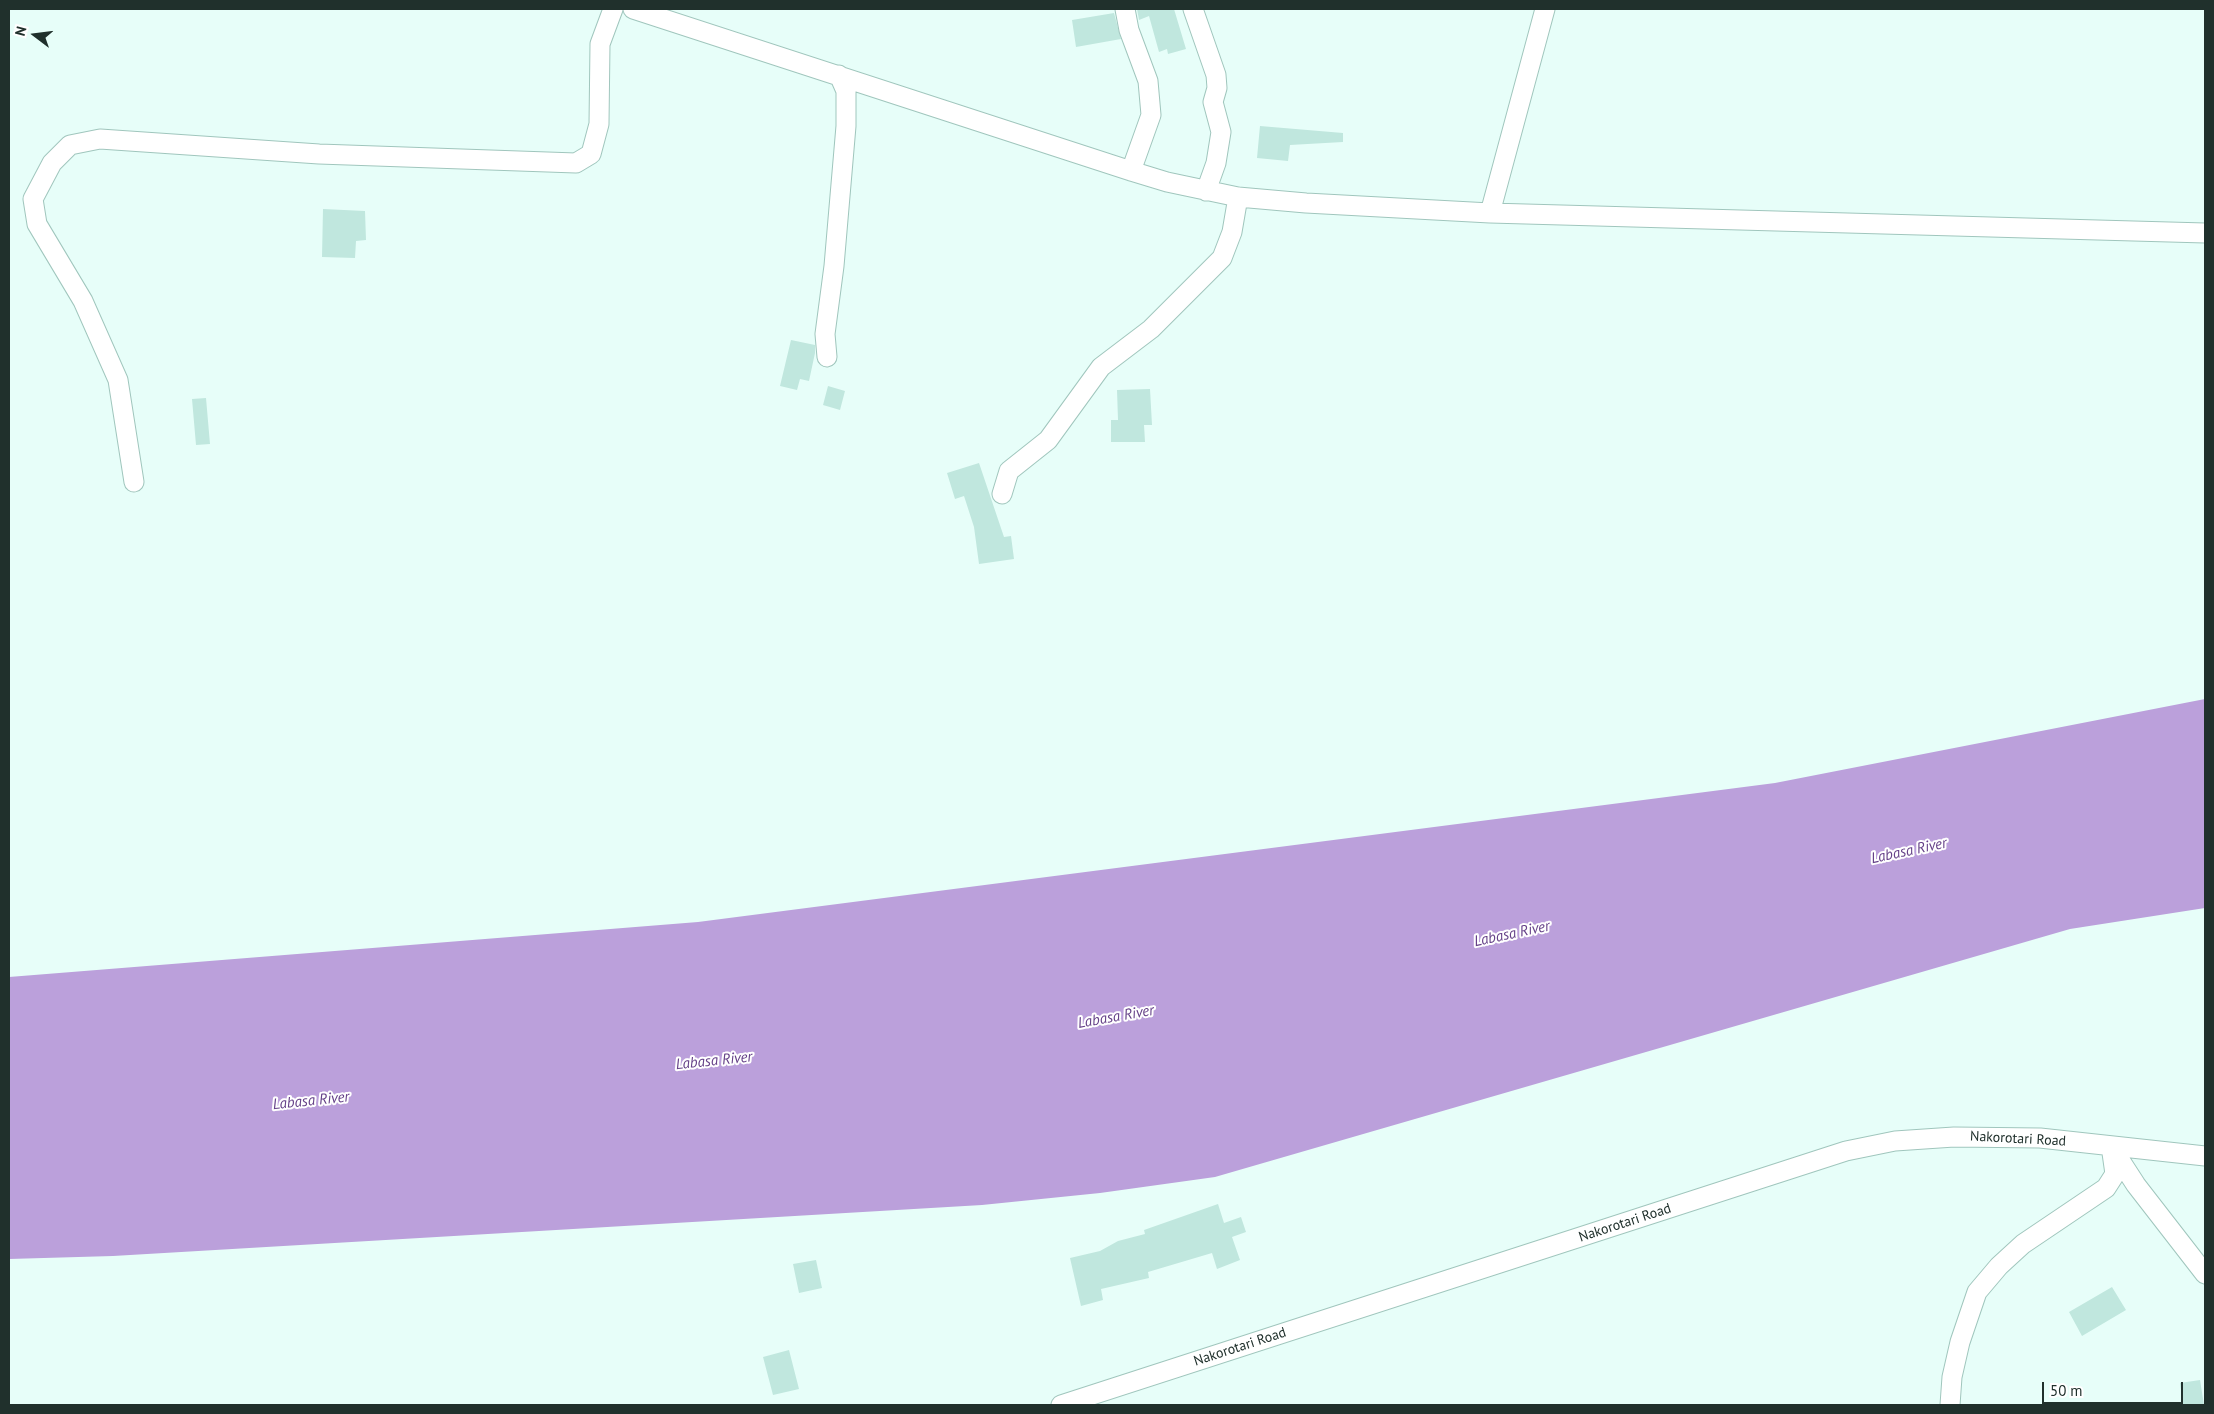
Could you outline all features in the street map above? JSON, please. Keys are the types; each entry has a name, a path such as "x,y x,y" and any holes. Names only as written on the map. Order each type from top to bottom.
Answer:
{"street":[{"path":"134,482 118,380 83,301 37,224 33,199 52,163 70,145 100,139 319,154 576,163 591,154 599,124 600,44 614,9"},
{"path":"633,9 1131,171 1206,191 1238,196 1306,203 1490,213 2205,233"},
{"path":"1125,9 1129,30 1148,81 1151,115 1131,171"},
{"path":"1192,9 1216,75 1217,88 1213,102 1221,132 1216,163 1206,191"},
{"path":"1490,213 1545,9"},
{"path":"827,358 825,334 834,266 846,126 846,91 839,75"},
{"path":"1002,494 1009,471 1048,440 1101,367 1151,330 1222,258 1232,232 1238,196"},
{"name":"Nakorotari Road","path":"1061,1405 1846,1151 1895,1141 1954,1136 2040,1138 2205,1156"},
{"path":"2111,1146 2136,1185 2205,1274"},
{"path":"1950,1405 1952,1377 1960,1342 1977,1292 1999,1266 2024,1244 2106,1188 2115,1174 2111,1146"}],"water":[{"name":"Labasa River","path":"2205,699 2205,908 2070,929 1215,1177 1100,1193 982,1205 113,1256 9,1259 9,977 698,922 1775,783"}],"building":[{"path":"1137,9 1174,9 1186,49 1168,54 1167,49 1159,52 1149,16 1139,20"},
{"path":"1114,13 1121,39 1076,47 1072,20"},
{"path":"1260,126 1343,133 1343,142 1290,145 1288,161 1257,158"},
{"path":"323,209 365,211 366,240 356,241 355,258 322,257"},
{"path":"791,340 815,345 809,381 800,379 797,390 780,386"},
{"path":"828,386 845,391 840,410 823,405"},
{"path":"1150,389 1152,425 1144,425 1145,442 1111,442 1111,420 1118,420 1117,390"},
{"path":"206,398 210,444 196,445 192,399"},
{"path":"979,463 1004,537 1011,536 1014,559 979,564 974,527 964,496 955,499 947,473"},
{"path":"1218,1204 1224,1223 1241,1217 1246,1232 1232,1237 1240,1260 1217,1269 1212,1253 1148,1272 1149,1278 1101,1289 1103,1300 1081,1306 1070,1258 1100,1251 1118,1241 1145,1234 1144,1230"},
{"path":"816,1260 822,1288 799,1293 793,1264"},
{"path":"2112,1287 2126,1310 2082,1336 2069,1312"},
{"path":"789,1350 799,1389 773,1395 763,1357"},
{"path":"2200,1380 2204,1405 2183,1405 2180,1383"}]}
